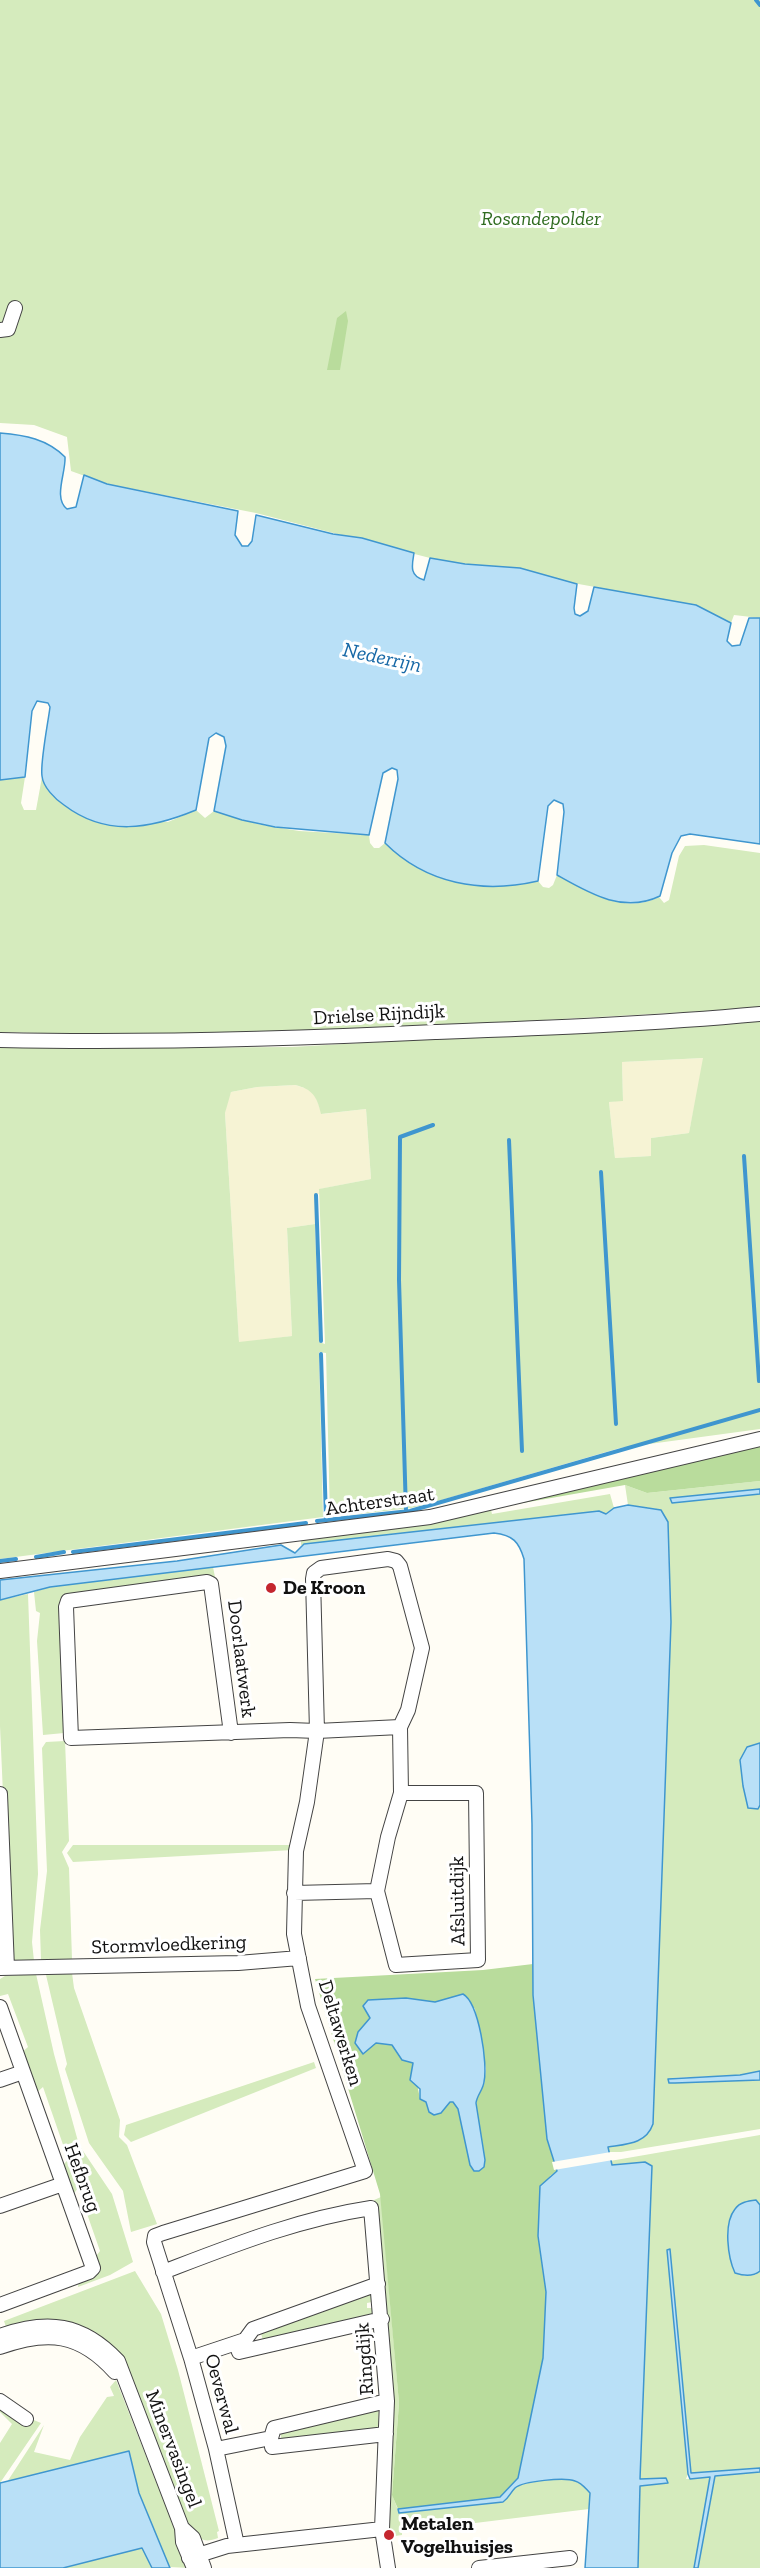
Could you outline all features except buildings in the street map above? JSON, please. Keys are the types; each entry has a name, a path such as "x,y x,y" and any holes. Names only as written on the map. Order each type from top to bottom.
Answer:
{"street":[{"path":"0,330 8,329 15,308"},
{"name":"Drielse Rijndijk","path":"0,1040 152,1042 313,1038 680,1021 760,1014"},
{"name":"Achterstraat","path":"0,1571 430,1517 760,1439"},
{"name":"Deltawerken","path":"157,2256 155,2236 365,2171 308,2006 294,1934 296,1851 307,1802 317,1731 314,1573 321,1568 388,1559 396,1561 400,1566 422,1648 408,1710 400,1726"},
{"name":"Doorlaatwerk","path":"207,1582 212,1587 231,1732 71,1738 66,1608 68,1601 207,1582"},
{"path":"231,1732 317,1731 400,1726"},
{"name":"Afsluitdijk","path":"400,1726 401,1794 376,1891 396,1965 478,1960 476,1793 401,1794"},
{"path":"0,1794 3,1968"},
{"path":"294,1893 376,1891"},
{"name":"Stormvloedkering","path":"3,1968 238,1963 299,1958"},
{"name":"Hefbrug","path":"0,2007 93,2268 89,2272 0,2305"},
{"path":"0,2080 23,2072"},
{"path":"0,2206 63,2184"},
{"name":"Ringdijk","path":"163,2272 285,2227 339,2213 371,2208 387,2401 382,2529 388,2568"},
{"name":"Oeverwal","path":"157,2256 191,2358 216,2449 237,2545"},
{"path":"191,2358 245,2340 253,2330 378,2284"},
{"path":"236,2343 239,2352 382,2319"},
{"name":"Minervasingel","path":"0,2336 36,2326 58,2327 76,2331 105,2347 118,2361 182,2528 183,2542 194,2560 204,2568"},
{"name":"Minervasingel","path":"0,2347 40,2336 73,2341 93,2351 127,2384"},
{"path":"0,2401 26,2419"},
{"path":"216,2449 387,2401"},
{"path":"272,2433 272,2447 386,2434"},
{"path":"194,2560 237,2545 382,2529"},
{"path":"479,2568 540,2564 570,2558"}],"shaded area":[{"path":"704,1058 689,1133 651,1138 651,1156 615,1158 609,1102 623,1100 622,1062"},
{"path":"295,1085 311,1090 322,1114 366,1109 371,1179 320,1189 319,1194 315,1195 315,1224 287,1228 292,1336 239,1343 226,1103 231,1092 257,1087"}],"green space":[{"name":"Rosandepolder","path":"0,0 760,0 760,618 734,615 731,623 695,605 573,583 520,568 465,564 430,558 256,513 107,484 71,471 67,437 34,425 0,423"},
{"path":"346,311 348,321 340,370 327,370 337,318"},
{"path":"25,777 21,803 24,810 36,810 42,777 54,797 81,816 168,822 196,810 205,818 214,811 257,824 299,831 369,835 370,843 374,848 379,848 385,843 418,868 456,882 476,886 496,886 538,881 543,887 549,888 553,885 557,875 606,899 632,904 659,897 664,903 669,900 679,856 685,846 704,845 760,853 760,1008 292,1034 126,1035 0,1032 0,780"},
{"path":"760,1020 760,1429 620,1448 411,1508 330,1517 326,1353 319,1352 323,1517 0,1559 0,1045 125,1048 292,1047","holes":["703,1058 689,1133 651,1138 651,1156 615,1158 609,1102 623,1101 622,1062","295,1085 313,1094 321,1114 366,1109 371,1179 319,1189 325,1344 319,1342 315,1224 287,1228 292,1336 239,1342 225,1113 231,1092 257,1087"]},
{"path":"760,1442 760,1481 647,1493 625,1485 500,1507"},
{"path":"760,1481 760,1489 671,1498 672,1503 760,1494 760,1743 747,1747 758,1809 760,1805 760,2071 740,2075 671,2078 675,2083 760,2080 760,2129 621,2152 608,2152 608,2147 639,2141 650,2131 657,1509 628,1505 625,1485 647,1493"},
{"path":"610,1494 614,1508 606,1514 599,1511 301,1545 301,1537 490,1506 492,1514"},
{"path":"213,1567 215,1577 61,1597 64,1733 43,1735 37,1641 40,1613 36,1611 34,1592 50,1587"},
{"path":"28,1594 38,1874 32,1942 34,1961 16,1962 10,1953 0,1726 0,1600"},
{"path":"65,1741 69,1841 62,1852 69,1868 72,1959 41,1960 40,1930 47,1871 42,1748 46,1742"},
{"path":"73,1845 293,1845 293,1850 73,1862 67,1853"},
{"path":"533,1964 533,1995 547,2139 557,2171 550,2176 538,2236 546,2292 543,2358 518,2478 500,2497 398,2509 392,2495 399,2403 380,2194 315,1979 483,1970","holes":["463,1994 475,2009 486,2069 484,2085 476,2097 477,2114 470,2165 458,2109 453,2102 450,2102 441,2113 434,2115 426,2102 420,2099 413,2063 402,2060 392,2045 376,2043 363,2054 358,2032 370,2018 369,2000 406,1998 435,2002"]},
{"path":"72,1973 74,1988 120,2120 119,2137 127,2145 157,2224 131,2232 123,2191 89,2143 65,2069 67,2064 46,1975"},
{"path":"36,1974 54,2054 79,2145 112,2194 133,2262 110,2275 78,2287 79,2281 98,2273 94,2259 100,2251 78,2188 72,2196 62,2167 68,2159 43,2087 35,2094 20,2054 28,2047 8,1994 0,1996 0,1979 5,1976"},
{"path":"314,2062 316,2068 131,2142 124,2135 126,2125"},
{"path":"760,2135 760,2205 756,2200 744,2202 735,2208 731,2217 730,2257 744,2276 755,2275 760,2271 760,2468 691,2473 676,2311 667,2250 688,2474 686,2479 710,2477 694,2568 638,2568 640,2486 668,2483 666,2478 640,2479 652,2166 645,2162 612,2165 610,2161"},
{"path":"381,2197 399,2403 392,2494 399,2513 503,2502 519,2486 544,2480 563,2479 577,2482 590,2493 589,2509 402,2532 402,2535 388,2537 377,2220 374,2200"},
{"path":"135,2271 161,2314 178,2370 219,2531 217,2532 218,2538 212,2540 199,2538 187,2522 122,2362 6,2327 4,2321"},
{"path":"371,2288 372,2302 367,2303 367,2308 373,2308 374,2319 264,2345 260,2329"},
{"path":"116,2380 190,2568 169,2567 139,2493 129,2451 7,2482 44,2425 34,2452 70,2460 80,2437 107,2397 114,2396 110,2387"},
{"path":"379,2405 378,2434 282,2445 280,2428"},
{"path":"0,2406 41,2423 0,2483 0,2443 12,2424 0,2412"},
{"path":"760,2472 760,2568 698,2568 715,2476"},
{"path":"142,2548 152,2568 63,2568"}],"water":[{"name":"Nederrijn","path":"0,433 35,439 51,446 65,457 60,492 67,509 76,507 84,475 107,484 238,511 235,535 242,546 248,546 252,541 256,515 333,534 362,538 414,553 412,566 414,573 424,580 430,558 465,564 520,568 577,584 574,608 575,614 580,616 588,611 594,587 696,605 731,623 727,641 732,646 740,645 749,618 760,618 760,844 690,834 681,836 672,853 660,896 633,903 620,902 594,894 557,875 564,812 563,804 554,800 548,806 538,881 496,886 476,886 456,882 418,868 385,843 398,779 397,770 392,768 383,773 369,835 275,827 214,811 226,746 224,737 216,733 209,738 196,810 162,822 128,827 112,826 80,815 53,796 47,788 42,770 50,707 48,703 37,701 32,711 25,777 0,780"},
{"path":"760,1489 760,1494 672,1503 670,1498"},
{"path":"628,1505 661,1510 668,1522 671,1622 653,2124 646,2136 641,2139 629,2144 608,2147 612,2165 645,2162 652,2166 640,2479 666,2478 668,2483 640,2486 638,2568 585,2568 590,2493 582,2484 575,2481 554,2480 526,2483 515,2488 503,2502 399,2513 398,2509 500,2497 518,2478 543,2358 546,2292 538,2236 540,2186 557,2171 547,2139 533,1995 532,1824 524,1559 520,1548 511,1538 494,1533 50,1587 0,1600 0,1580 177,1561 281,1545 295,1553 304,1544 599,1511 606,1514 614,1508"},
{"path":"760,1743 760,1805 758,1809 748,1808 740,1760 747,1747"},
{"path":"463,1994 474,2009 478,2021 485,2062 483,2085 476,2103 485,2160 484,2167 479,2171 474,2171 470,2165 458,2109 453,2102 450,2102 441,2113 434,2115 429,2112 426,2102 420,2099 420,2089 410,2080 413,2063 402,2060 392,2045 376,2043 363,2054 355,2043 358,2032 370,2018 363,2006 368,2000 406,1998 435,2002"},
{"path":"760,2071 760,2080 669,2083 668,2079 740,2075"},
{"path":"756,2200 760,2205 760,2271 751,2275 742,2275 735,2273 730,2259 729,2223 737,2207 744,2202"},
{"path":"670,2249 691,2473 760,2468 760,2472 715,2476 698,2568 694,2568 710,2477 690,2479 688,2474 667,2250"},
{"path":"129,2451 139,2493 170,2568 152,2568 142,2548 63,2568 0,2568 0,2483"}],"pier":[{"path":"611,2152 613,2160 554,2170 552,2162"}],"waterway":[{"path":"756,0 760,5"},
{"path":"406,1512 399,1280 400,1137 433,1125"},
{"path":"509,1140 522,1451"},
{"path":"744,1156 759,1381"},
{"path":"601,1172 616,1424"},
{"path":"316,1195 321,1341"},
{"path":"321,1354 326,1520"},
{"path":"317,1521 410,1511 760,1410"},
{"path":"73,1552 306,1523"},
{"path":"36,1557 64,1552"},
{"path":"0,1561 16,1559"}],"place":[{"name":"De Kroon","path":"271,1588"},
{"name":"Metalen Vogelhuisjes","path":"389,2535"}]}
